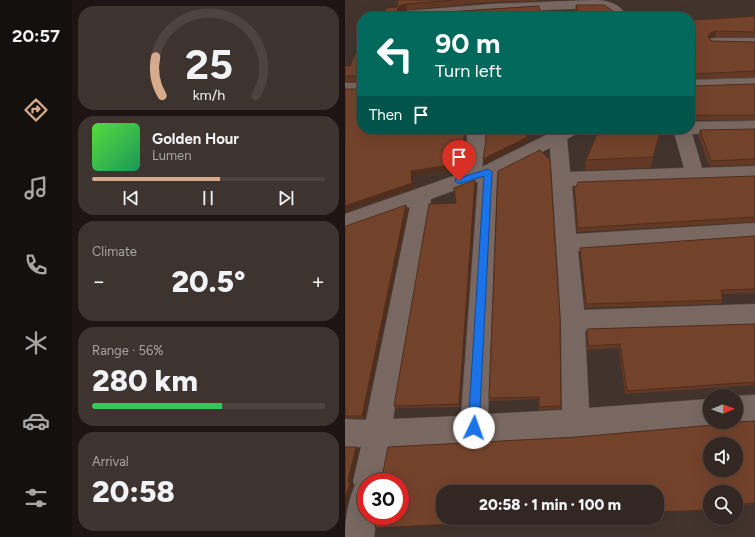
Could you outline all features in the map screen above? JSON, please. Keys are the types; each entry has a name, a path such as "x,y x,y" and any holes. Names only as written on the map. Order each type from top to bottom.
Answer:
{"street":[{"path":"446,12 603,4 618,12"},
{"path":"715,42 755,42"},
{"path":"695,85 755,83"},
{"path":"345,88 357,88"},
{"path":"695,128 755,127"},
{"path":"474,428 479,174 476,134"},
{"path":"345,222 479,174 555,134 561,179 573,321 576,423"},
{"path":"683,134 695,175"},
{"path":"561,179 755,173"},
{"path":"370,473 422,195"},
{"path":"566,244 755,231"},
{"path":"573,321 755,315"},
{"path":"743,409 755,408"},
{"path":"345,433 377,434 576,423 703,413"},
{"path":"358,537 360,525"}],"building":[{"path":"398,0 457,0 405,4 399,6 397,10 399,12 385,12 386,8 397,7"},
{"path":"576,5 604,5 614,12 578,12"},
{"path":"539,6 540,12 446,12"},
{"path":"755,16 755,32 716,31 710,33 708,37 712,41 755,42 755,71 695,74 695,20"},
{"path":"357,44 357,76 345,76 345,66 350,66"},
{"path":"755,84 755,115 695,115 695,86"},
{"path":"345,89 357,89 357,134 464,134 459,167 451,169 451,165 411,171 412,183 345,206"},
{"path":"755,129 755,159 711,161 700,130"},
{"path":"485,134 525,134 528,137 483,159"},
{"path":"597,134 660,134 653,157 586,160"},
{"path":"540,150 550,160 560,318 561,406 539,407 539,397 489,398 498,171"},
{"path":"755,176 755,217 578,228 574,186 576,187 578,182"},
{"path":"475,180 459,404 394,406 429,204 456,203 454,188"},
{"path":"406,205 362,416 345,416 345,229 346,226"},
{"path":"755,236 755,289 721,290 723,300 586,304 580,248"},
{"path":"755,324 755,382 627,391 620,344 588,346 587,329"},
{"path":"755,421 755,503 743,504 743,485 703,485 703,510 664,512 664,485 436,485 436,525 375,528 375,525 409,525 409,473 383,473 388,447 577,437 703,426 703,429 743,429 743,422"},
{"path":"345,447 356,447 348,481 350,484 345,498"}],"route":[{"path":"459,181 488,172 474,428"}]}
